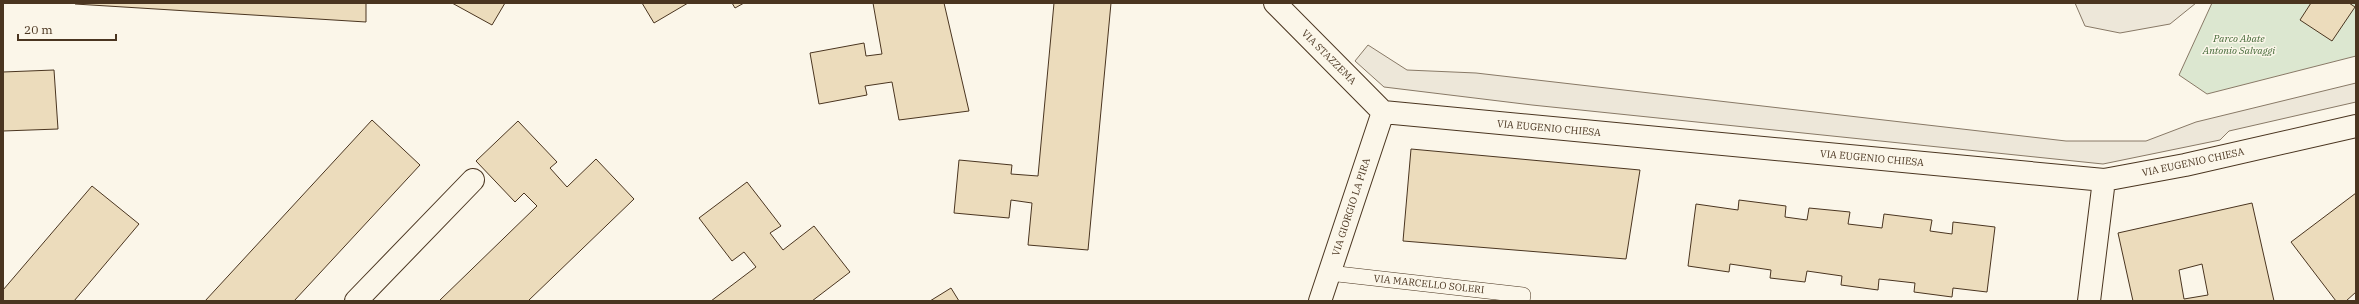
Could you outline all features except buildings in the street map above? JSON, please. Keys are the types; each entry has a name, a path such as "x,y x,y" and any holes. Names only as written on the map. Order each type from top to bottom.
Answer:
{"street":[{"name":"VIA STAZZEMA","path":"1275,3 1383,112"},
{"name":"VIA EUGENIO CHIESA","path":"1383,112 2104,180 2185,165 2356,126"},
{"name":"VIA GIORGIO LA PIRA","path":"1320,301 1383,112"},
{"path":"356,301 473,180"},
{"path":"2089,301 2104,180"}],"lane":[{"name":"VIA MARCELLO SOLERI","path":"1329,274 1523,295 1522,301"}],"green space":[{"name":"Parco Abate Antonio Salvaggi","path":"2212,3 2356,3 2356,56 2207,94 2179,75"}],"shaded area":[{"path":"2075,3 2196,3 2170,24 2120,33 2085,26"},
{"path":"1368,45 1407,70 1476,73 2066,141 2146,141 2196,122 2356,83 2356,102 2229,131 2220,140 2103,164 1532,105 1384,87 1355,61"}]}
